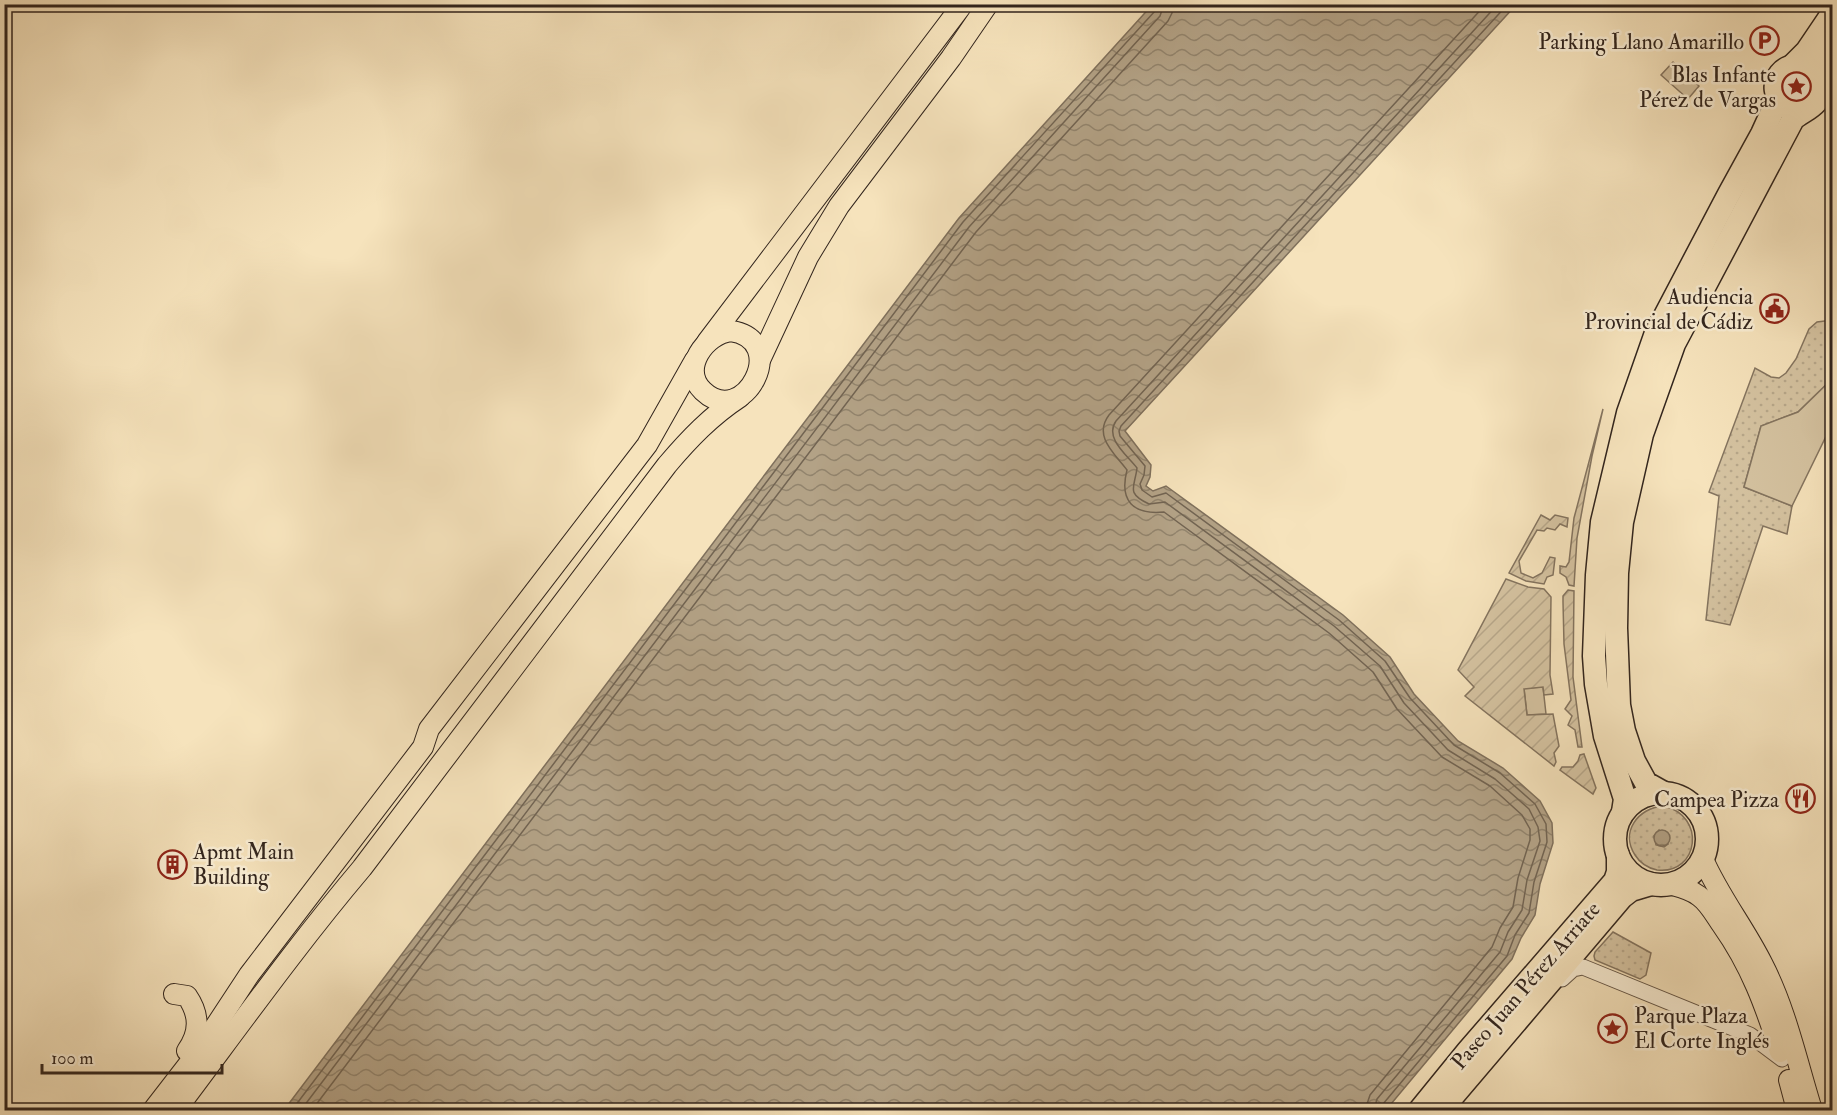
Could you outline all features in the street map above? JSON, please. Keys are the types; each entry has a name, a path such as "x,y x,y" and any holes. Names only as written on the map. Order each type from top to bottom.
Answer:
{"highway":[{"path":"1804,110 1786,108 1778,99 1775,88 1778,77 1807,51 1833,14"},
{"path":"1662,792 1636,799 1618,820 1614,837 1618,855 1627,870 1642,881 1660,884 1686,878 1699,866 1707,840 1700,814 1694,807 1679,796 1662,792 1646,783 1634,761 1624,731 1619,705 1616,628 1617,573 1622,522 1630,481 1642,434 1674,344 1793,120 1818,100 1821,68 1833,49"},
{"path":"1792,66 1809,69 1818,77 1820,83"},
{"path":"1623,812 1625,799 1605,736 1596,684 1594,656 1597,575 1602,522 1628,412 1656,333 1762,134 1778,99"},
{"name":"Paseo Juan Pérez Arriate","path":"1420,1110 1615,880 1618,872 1618,855"},
{"name":"Paseo Juan Pérez Arriate","path":"1441,1110 1622,897 1630,890 1660,884"}],"main road":[{"path":"153,1110 201,1048 249,975 423,747 429,729 647,445 700,350 963,4"},
{"path":"176,1110 265,989 313,926 362,868 667,465 689,438 724,407 748,390 756,378 760,360 808,257 838,206 951,58 988,4"},
{"path":"707,342 722,332 740,332 754,342 760,360"},
{"path":"695,360 696,381 702,390 719,400 740,397"},
{"path":"1703,859 1717,889 1762,963 1776,995 1812,1110"},
{"path":"1660,884 1692,891 1703,899 1733,940 1751,971 1762,997 1797,1110"},
{"path":"142,1110 185,1055 197,1032 196,1012 193,1005 187,996 174,994"}],"street":[{"path":"1544,988 1557,983 1573,969 1583,967 1750,1035 1782,1059"}],"shaded area":[{"path":"1673,62 1699,86 1688,99 1661,75"},
{"path":"1797,76 1805,80 1809,88 1805,96 1797,100 1789,96 1785,88 1789,80"},
{"path":"1832,320 1832,379 1798,412 1761,426 1744,487 1792,506 1787,534 1763,526 1730,625 1706,620 1719,496 1709,492 1755,368 1771,377 1779,378 1786,373 1796,359 1809,329 1817,322"},
{"path":"1832,379 1832,424 1792,506 1744,487 1761,426 1798,412"},
{"path":"1603,409 1577,538 1574,586 1569,585 1566,577 1560,573 1560,566 1566,567 1569,562 1574,518"},
{"path":"1541,515 1550,520 1555,515 1568,518 1567,527 1560,524 1555,530 1547,528 1544,531 1537,530 1519,561 1521,573 1533,578 1542,573 1550,557 1555,558 1553,575 1547,577 1544,584 1526,581 1509,573"},
{"path":"1506,579 1528,587 1544,589 1551,597 1550,675 1553,694 1544,695 1543,687 1524,689 1527,715 1553,714 1559,746 1554,753 1556,762 1554,766 1465,696 1474,687 1458,670"},
{"path":"1568,590 1574,591 1573,677 1582,747 1578,747 1575,730 1568,725 1572,716 1565,709 1571,700 1564,644 1563,596"},
{"path":"1543,687 1546,714 1527,715 1524,688"},
{"path":"1584,754 1596,788 1593,794 1560,770 1562,767 1573,767 1580,755"},
{"path":"1663,806 1677,812 1687,820 1692,832 1689,854 1682,863 1671,869 1657,870 1647,866 1637,858 1631,846 1631,830 1634,823 1639,816","holes":["1659,830 1668,844 1664,847 1656,845 1654,836"]},
{"path":"1613,932 1651,953 1646,975 1640,979 1595,960 1595,952"}],"water":[{"path":"1153,4 1516,5 1125,431 1151,465 1150,477 1146,486 1153,491 1166,486 1343,615 1390,657 1414,694 1458,741 1503,768 1540,801 1552,823 1553,843 1540,884 1535,915 1512,959 1386,1110 284,1110 959,218"},
{"path":"1659,830 1665,830 1670,838 1668,844 1659,846 1654,841 1654,835"}],"place":[{"name":"Parking Llano Amarillo","path":"1765,41"},
{"name":"Blas Infante Pérez de Vargas","path":"1797,87"},
{"name":"Audiencia Provincial de Cádiz","path":"1774,309"},
{"name":"Campea Pizza","path":"1800,799"},
{"name":"Apmt Main Building","path":"172,864"},
{"name":"Parque Plaza El Corte Inglés","path":"1613,1028"}]}
